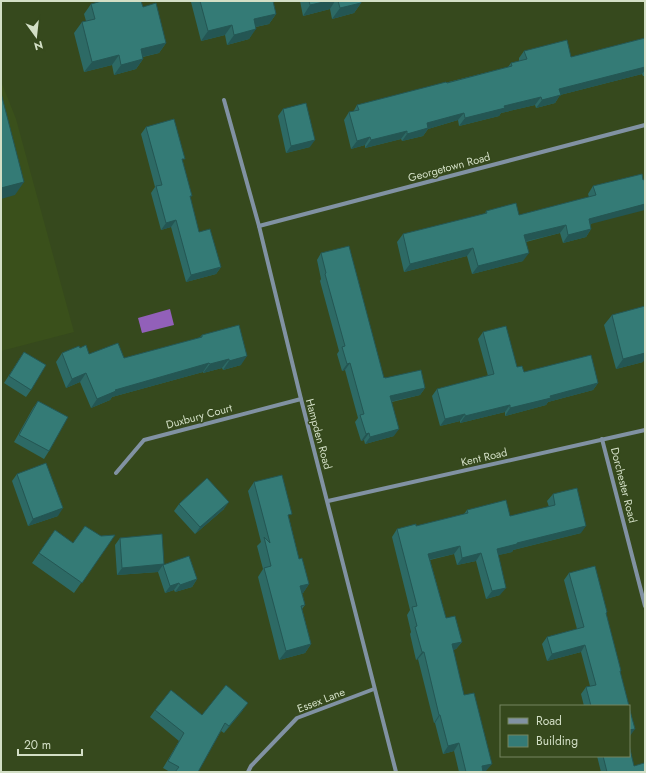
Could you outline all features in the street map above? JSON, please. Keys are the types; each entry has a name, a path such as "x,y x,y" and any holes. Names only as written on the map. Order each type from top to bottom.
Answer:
{"street":[{"name":"Hampden Road","path":"224,100 258,226 396,772"},
{"name":"Georgetown Road","path":"258,226 645,124"},
{"name":"Duxbury Court","path":"116,473 144,440 301,399"},
{"name":"Kent Road","path":"328,501 645,430"},
{"name":"Dorchester Road","path":"602,439 645,606"},
{"name":"Essex Lane","path":"248,772 251,766 297,718 374,689"}],"shaded area":[{"path":"1,81 16,119 74,332 1,351"},
{"path":"170,309 174,325 142,333 138,318"}],"building":[{"path":"102,1 141,1 143,7 156,3 166,43 141,49 143,59 121,65 119,55 92,62 82,22 95,19 91,4"},
{"path":"200,1 273,1 276,14 254,19 256,29 234,35 232,25 208,31"},
{"path":"309,1 328,1 310,5"},
{"path":"338,1 361,1 361,3 340,8"},
{"path":"645,38 645,67 559,89 561,95 542,100 541,97 465,118 464,113 427,123 428,128 407,134 407,131 371,140 370,137 357,141 349,112 359,110 357,105 512,66 511,63 527,59 524,51 567,40 571,57"},
{"path":"1,93 24,182 1,188"},
{"path":"306,103 315,140 291,146 283,109"},
{"path":"174,119 185,159 182,159 192,196 190,196 199,232 210,229 221,267 191,275 176,220 166,223 156,186 162,185 146,127"},
{"path":"642,174 643,180 645,179 645,204 589,219 591,229 568,235 566,225 524,235 529,253 478,266 473,248 410,264 403,234 487,213 486,211 516,203 519,215 596,195 593,186"},
{"path":"349,246 384,378 421,370 425,388 390,396 399,429 370,437 369,433 366,434 360,415 364,414 350,363 347,364 342,347 345,346 325,274 321,253"},
{"path":"645,306 645,353 623,359 612,315"},
{"path":"239,325 247,356 229,361 229,359 209,363 115,390 116,391 97,399 86,373 72,379 62,353 79,346 80,348 86,345 89,354 118,343 124,358 202,337 202,335"},
{"path":"506,326 517,367 522,366 524,372 591,355 598,383 550,396 551,398 510,408 510,405 465,416 465,414 445,419 437,389 494,374 483,332"},
{"path":"24,352 46,365 31,390 9,376"},
{"path":"38,401 68,417 49,451 19,435"},
{"path":"46,463 63,508 33,519 17,474"},
{"path":"282,475 292,514 288,515 299,559 302,558 309,584 300,586 305,605 301,606 311,644 286,651 264,568 271,566 264,537 270,543 254,482"},
{"path":"207,478 229,502 200,527 179,504"},
{"path":"577,488 586,526 497,549 506,588 492,591 481,553 462,558 460,546 428,554 446,618 455,616 462,642 452,644 464,695 474,693 492,764 482,766 483,772 466,772 459,743 448,746 439,715 424,652 422,652 415,627 417,626 412,607 417,606 397,529 416,524 416,526 468,513 467,510 506,500 510,516 555,505 553,494"},
{"path":"85,526 101,536 115,535 82,583 39,553 55,530 73,543"},
{"path":"162,534 164,564 122,568 120,538"},
{"path":"189,556 197,579 180,585 179,583 170,586 163,565"},
{"path":"595,566 629,705 591,705 586,687 596,685 585,645 552,654 547,637 584,627 569,573"},
{"path":"226,685 248,703 229,726 225,723 198,772 175,772 179,767 168,761 184,733 155,710 171,690 202,715"},
{"path":"630,711 635,729 630,730"},
{"path":"630,749 634,766 644,763 645,766 645,772 607,772 603,757 630,757"}]}
